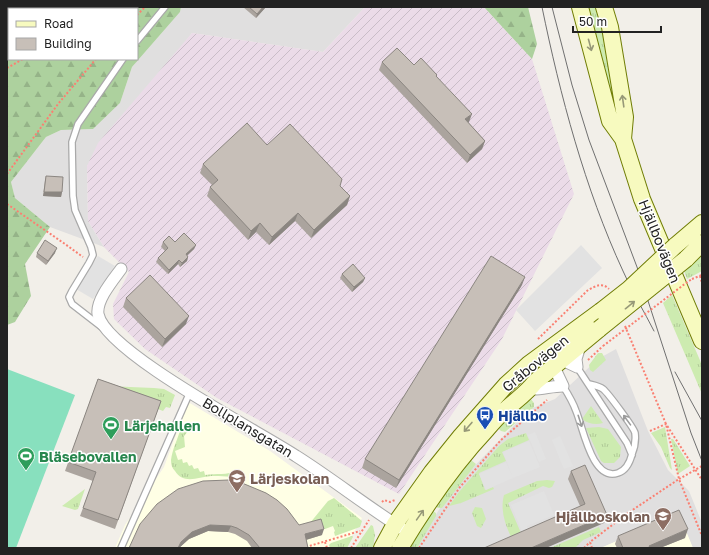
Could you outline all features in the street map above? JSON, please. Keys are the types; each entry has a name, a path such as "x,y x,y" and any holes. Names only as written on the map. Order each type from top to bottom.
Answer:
{"main road":[{"name":"Hjällbovägen","path":"580,7 610,121 623,139 642,199 702,340"},
{"name":"Hjällbovägen","path":"604,7 610,27 625,118 623,139"},
{"name":"Hjällbovägen","path":"610,27 613,7"},
{"name":"Gråbovägen","path":"382,548 395,524 432,472 489,403 515,376 629,289 702,223"},
{"name":"Gråbovägen","path":"400,548 408,533 443,483 467,452 502,412 599,329 686,259 702,243"}],"street":[{"name":"Bollplansgatan","path":"120,269 100,301 98,314 108,333 147,364 214,407 295,455 408,533"},
{"path":"558,364 578,370 576,359 580,346"},
{"path":"530,389 538,390 551,386 563,386 558,364 547,352"}],"lane":[{"path":"138,40 165,7"},
{"path":"90,263 93,255 91,247 75,210 73,196 72,142 78,124 122,60"},
{"name":"Bollplansgatan","path":"90,263 69,297 72,304 108,333"},
{"path":"578,370 589,384 627,443 632,456"},
{"path":"563,386 576,410 588,448 600,468 608,473 614,474 620,472 629,465 636,442 635,431 609,394 602,388 589,384"},
{"path":"121,548 190,392"}],"path":[{"path":"7,68 20,60"},
{"path":"7,174 58,104 95,60"},
{"path":"7,204 90,263"},
{"path":"578,370 586,367 587,361 603,346 686,283 701,275 702,283"},
{"path":"419,548 460,487 496,446 517,424 563,386"},
{"path":"650,431 666,424 702,480"},
{"path":"584,548 628,513 679,479 702,466"},
{"path":"679,479 702,536"},
{"path":"351,548 366,525"},
{"path":"306,548 362,530"},
{"path":"325,542 327,548"},
{"path":"590,542 592,548"}],"shaded area":[{"path":"181,7 365,7 323,52 192,33 87,166 88,221 104,247 50,227 15,198 11,182 46,137 61,130 93,129 120,103 132,67 180,12"},
{"path":"365,7 484,7 532,59 574,194 502,339 399,494 217,398 145,349 114,319 113,304 129,272 104,247 88,221 87,166 98,143 192,33 323,52"},
{"path":"581,245 602,268 535,331 516,310"},
{"path":"98,256 115,266 93,299 76,289"},
{"path":"616,349 648,431 668,470 689,491 702,523 702,548 693,548 679,515 603,548 415,548 452,489 530,409 555,399 598,359"},
{"name":"Lärjeskolan","path":"188,402 270,451 362,518 345,548 115,548 125,525 164,467"},
{"path":"535,432 546,459 539,462 528,435"},
{"path":"560,436 573,466 564,469 552,440"},
{"path":"529,441 540,467 513,478 503,452"},
{"path":"506,462 513,478 486,490 479,474"},
{"path":"544,491 554,515 527,526 529,531 523,534 511,505"},
{"name":"Hjällboskolan","path":"679,514 693,548 603,548 603,547"}],"green space":[{"path":"7,7 181,7 180,12 132,67 120,103 93,129 61,130 46,137 11,182 15,198 50,227 25,264 31,296 15,322 7,325"},
{"path":"484,7 528,7 537,44 532,59"},
{"path":"586,7 601,7 617,118"},
{"path":"702,251 702,271 687,279 683,268"},
{"path":"672,295 702,365 702,394 663,303"},
{"path":"598,353 602,353 606,360 593,372 590,370 589,365"},
{"name":"Bläsebovallen","path":"7,369 75,395 16,548 7,548"},
{"path":"106,386 164,389 175,395 170,408 166,407 163,411"},
{"path":"530,398 534,403 534,407 505,432 501,431 498,428"},
{"path":"591,406 603,423 592,424 582,419"},
{"path":"184,426 189,430 184,436 185,447 175,451 178,460 182,459 183,463 187,462 189,466 192,465 194,469 198,468 200,472 204,471 205,475 225,474 238,470 241,472 242,479 211,476 187,479 179,475 172,468 171,460 181,428"},
{"path":"599,427 608,429 621,447 620,457 614,463 604,463 601,461 586,428"},
{"path":"665,427 672,470 661,447 651,433"},
{"path":"526,433 529,440 502,452 506,461 479,473 485,490 493,487 494,489 461,503 449,506 459,492 499,446 508,439"},
{"path":"671,439 673,439 690,466 678,474"},
{"path":"471,460 476,464 442,508 435,506 438,499"},
{"path":"537,481 555,481 552,487 549,488 543,486 508,503 521,533 511,537 504,517 504,495"},
{"path":"85,489 78,509 75,510 62,506"},
{"path":"334,498 362,521 360,527 335,536 333,526 325,529 310,523 328,501"},
{"path":"475,507 482,508 486,519 481,528 477,526 472,513"},
{"path":"429,508 436,513 436,516 417,548 409,548"},
{"path":"371,525 373,526 375,535 373,548 355,548"},
{"path":"599,527 601,532 583,540 575,548 550,548"},
{"path":"352,536 353,537 347,548 330,548 329,545 331,543"}],"building":[{"path":"249,7 263,7 257,14"},
{"path":"397,48 414,65 421,58 472,114 465,119 485,141 470,155 382,62"},
{"path":"247,123 267,145 290,124 342,179 340,186 350,196 314,230 298,213 272,237 260,223 251,231 210,187 218,180 203,164"},
{"path":"46,176 63,177 62,192 44,192"},
{"path":"184,233 196,245 186,254 188,257 182,263 179,260 169,270 158,258 168,248 163,242 169,236 175,242"},
{"path":"45,240 57,248 48,261 37,253"},
{"path":"491,256 525,277 399,480 365,459"},
{"path":"353,264 365,278 354,287 342,274"},
{"path":"150,275 189,316 165,339 126,298"},
{"name":"Lärjehallen","path":"98,379 161,401 118,520 83,508 96,472 68,462"},
{"path":"585,465 607,515 531,548 484,548 585,504 571,471"},
{"path":"229,480 242,483 266,493 277,500 287,509 299,525 321,519 324,529 305,534 308,548 260,548 249,535 237,528 231,526 210,525 192,532 181,542 178,548 129,548 140,524 157,504 178,489 203,481"},
{"name":"Hjällboskolan","path":"679,510 688,529 649,546 650,548 623,548 618,536"}],"tram line":[{"path":"542,7 557,74 585,175 609,240 630,286 654,331"},
{"path":"552,7 572,85 589,140 637,267 691,433 702,461"},
{"path":"675,372 702,421"}],"place":[{"name":"Hjällbo","path":"485,430"},
{"name":"Lärjehallen","path":"111,440"},
{"name":"Bläsebovallen","path":"26,471"},
{"name":"Lärjeskolan","path":"237,493"},
{"name":"Hjällboskolan","path":"663,531"}]}
